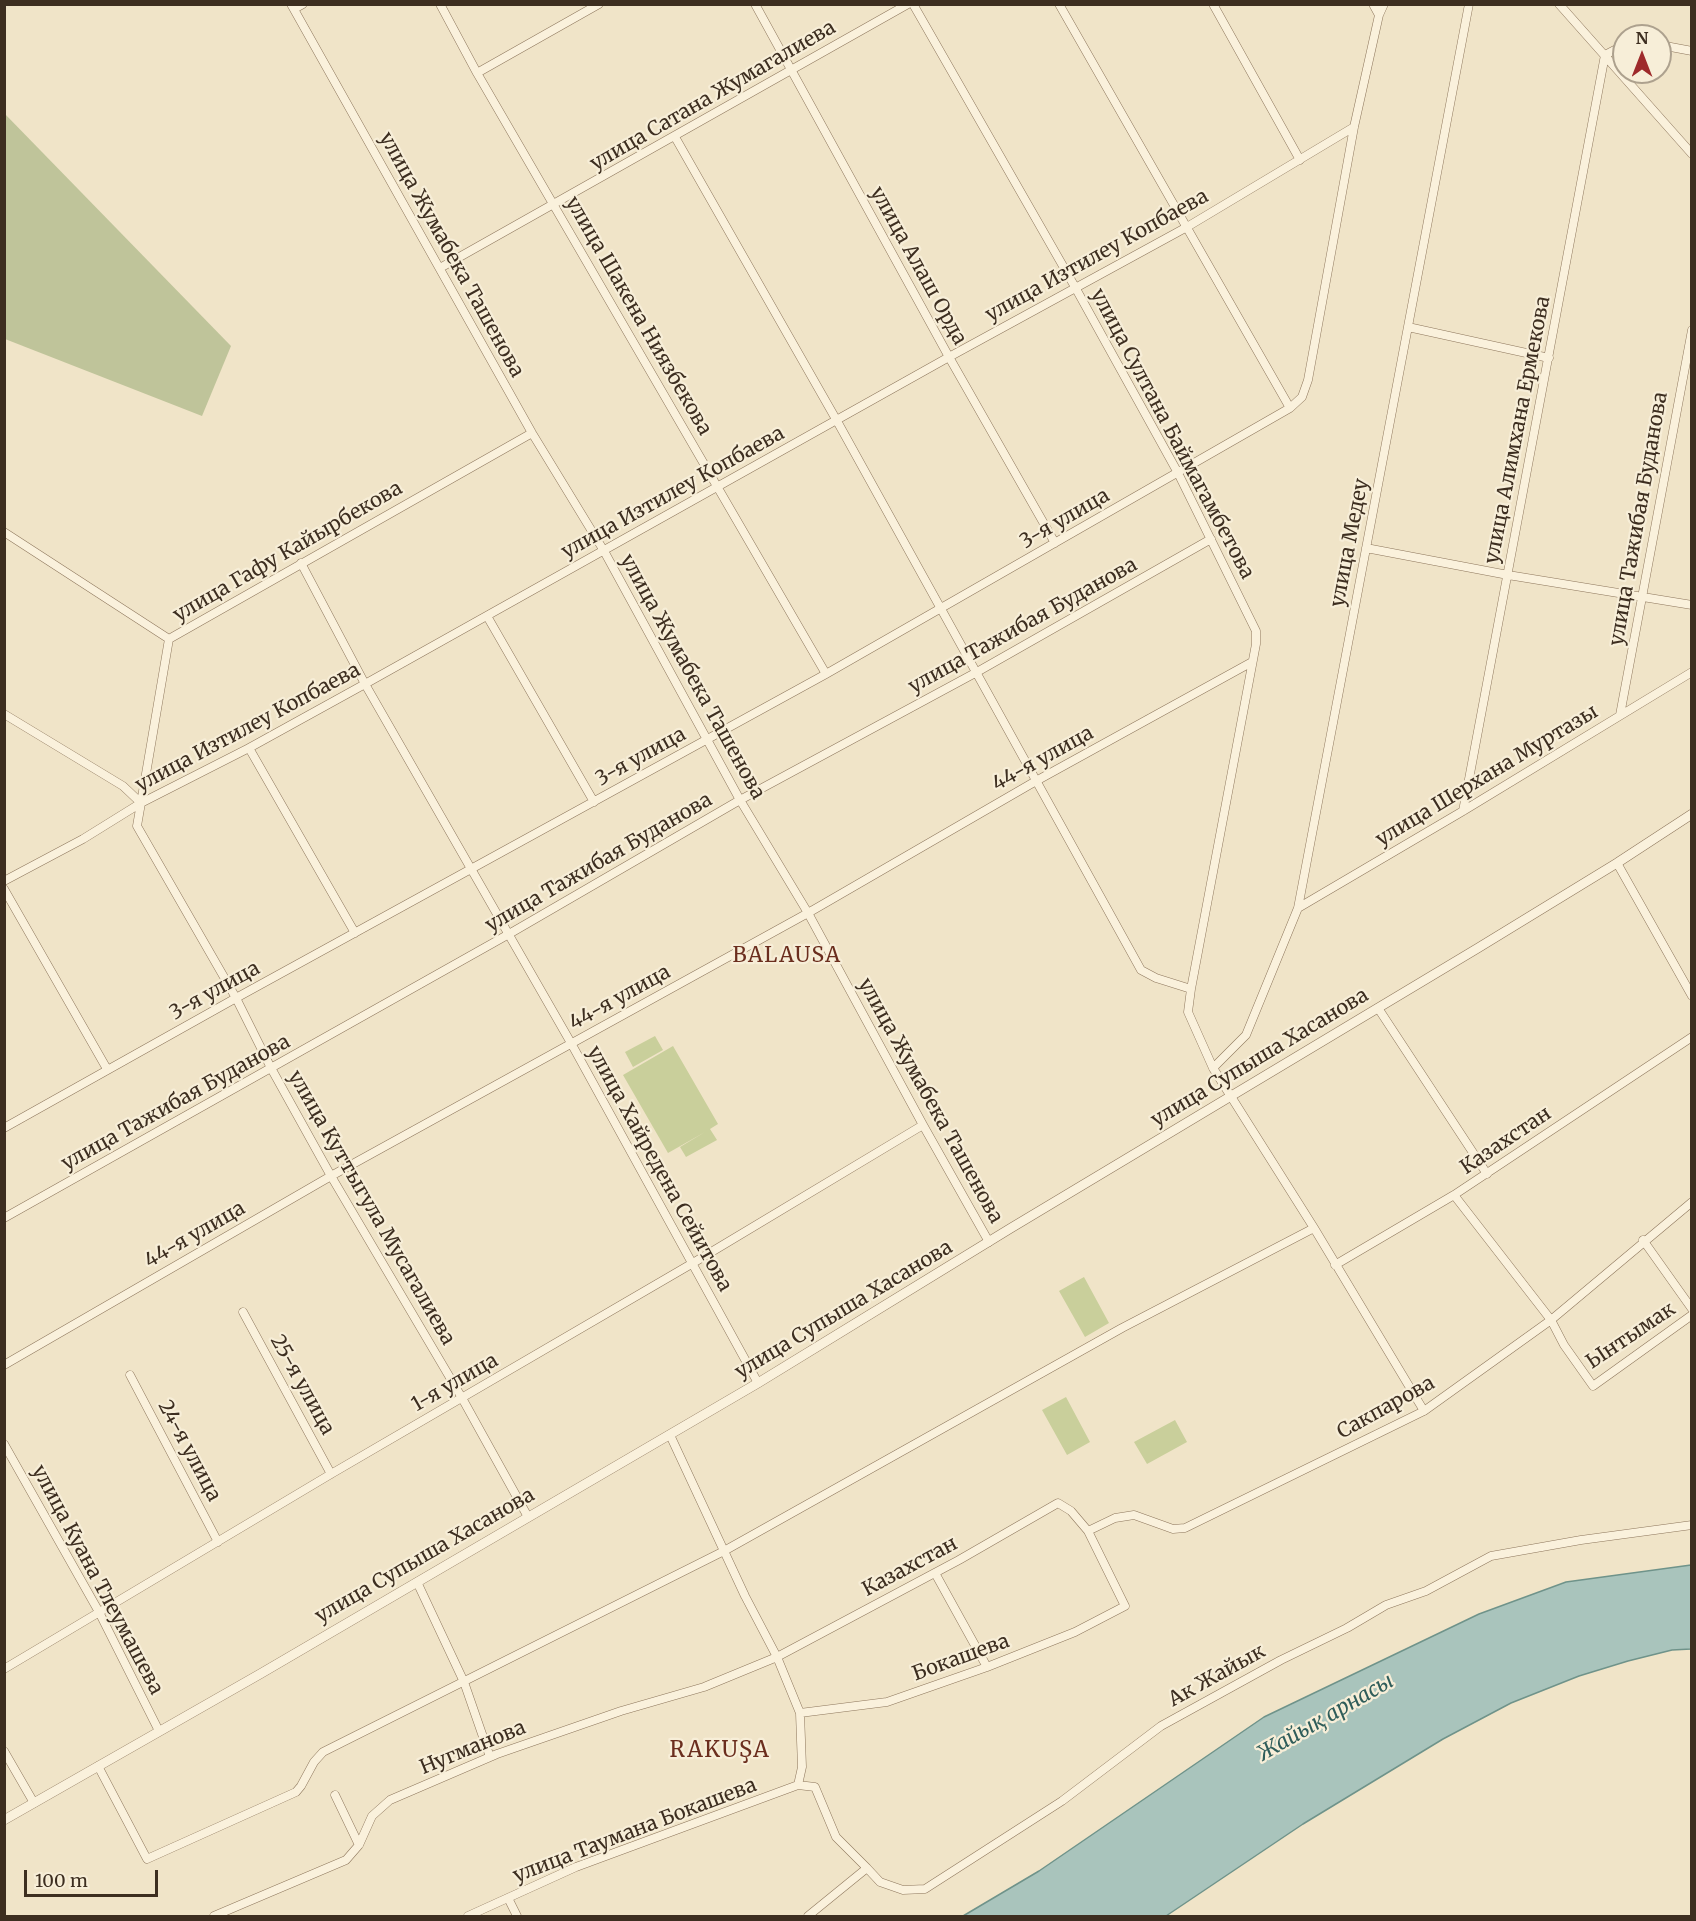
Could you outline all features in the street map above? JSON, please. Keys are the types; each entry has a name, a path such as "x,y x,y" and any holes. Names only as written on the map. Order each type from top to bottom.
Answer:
{"street":[{"path":"293,7 303,4"},
{"name":"улица Шакена Ниязбекова","path":"440,4 477,73 826,674"},
{"path":"477,73 599,4"},
{"name":"улица Алаш Орда","path":"755,4 949,357 1055,543"},
{"name":"улица Сатана Жумагалиева","path":"440,268 908,4"},
{"name":"улица Султана Баймагамбетова","path":"913,4 1179,473 1256,630 1252,662"},
{"path":"1059,4 1290,408 1302,397 1308,380 1354,127 1379,15 1384,4"},
{"path":"1213,4 1300,160"},
{"path":"1373,4 1379,15"},
{"name":"улица Медеу","path":"1213,1068 1246,1035 1298,908 1469,4"},
{"path":"1559,4 1692,154"},
{"name":"улица Жумабека Ташенова","path":"293,7 532,433 604,550 740,800 808,913 989,1242"},
{"path":"1672,47 1692,51"},
{"path":"1605,55 1612,51"},
{"name":"улица Алимхана Ермекова","path":"1463,811 1605,55"},
{"name":"улица Изтилеу Копбаева","path":"4,881 83,839 141,803 249,748 365,684 949,357 1187,227 1354,127"},
{"path":"675,137 837,421 1141,970 1156,978 1191,989"},
{"path":"1408,327 1549,358"},
{"name":"улица Тажибая Буданова","path":"1620,715 1692,330"},
{"name":"3-я улица","path":"4,1128 107,1069 942,610 1290,408"},
{"name":"улица Гафу Кайырбекова","path":"4,532 169,639 532,433"},
{"name":"улица Тажибая Буданова","path":"4,1218 509,934 740,800 977,672 1211,539"},
{"path":"1366,548 1508,575 1692,604"},
{"name":"улица Хайредена Сейитова","path":"301,563 365,684 571,1043 758,1383"},
{"path":"487,616 594,802"},
{"name":"улица Куттыгула Мусагалиева","path":"169,639 137,826 236,998 271,1068 331,1176 462,1398 528,1517"},
{"path":"1252,662 1188,1012 1213,1068 1314,1227 1424,1411"},
{"name":"44-я улица","path":"4,1365 331,1176 808,913 1036,781 1252,662"},
{"name":"улица Шерхана Муртазы","path":"1298,908 1692,672"},
{"path":"4,714 123,786 141,803"},
{"path":"249,748 355,933"},
{"name":"улица Супыша Хасанова","path":"4,1820 758,1383 1617,863 1692,814"},
{"path":"1617,863 1692,996"},
{"path":"4,889 107,1069"},
{"path":"1378,1008 1487,1174"},
{"name":"Казахстан","path":"1335,1265 1487,1174 1692,1037"},
{"name":"1-я улица","path":"4,1669 923,1125"},
{"path":"1454,1195 1551,1320"},
{"name":"Сакпарова","path":"1088,1531 1115,1518 1134,1515 1173,1529 1185,1528 1424,1411 1551,1320 1643,1240 1692,1202"},
{"path":"98,1766 147,1859 296,1792 318,1756 323,1752 724,1551 1122,1328 1314,1227"},
{"path":"1643,1240 1692,1309"},
{"name":"25-я улица","path":"243,1312 331,1474"},
{"name":"Ынтымак","path":"1551,1320 1564,1346 1593,1386 1692,1315"},
{"name":"24-я улица","path":"130,1375 218,1542"},
{"path":"670,1435 745,1596 777,1657 800,1713 802,1767 798,1785"},
{"name":"улица Куана Тлеумашева","path":"4,1444 99,1612 159,1731"},
{"name":"Казахстан","path":"777,1657 935,1573 1058,1503 1071,1510 1088,1531"},
{"name":"Ак Жайык","path":"798,1785 815,1787 836,1837 880,1882 903,1890 926,1889 1062,1801 1161,1726 1386,1605 1426,1591 1491,1556 1692,1524"},
{"name":"Бокашева","path":"800,1713 887,1702 987,1667 1075,1632 1125,1606 1088,1531"},
{"path":"935,1573 987,1667"},
{"path":"417,1582 464,1682 490,1757"},
{"name":"Нугманова","path":"214,1917 346,1860 358,1845 372,1816 390,1800 490,1757 621,1711 704,1687 777,1657"},
{"path":"4,1751 34,1803"},
{"name":"улица Таумана Бокашева","path":"468,1917 576,1867 798,1785"},
{"path":"334,1795 358,1845"},
{"path":"808,1917 867,1868"},
{"path":"508,1898 518,1917"}],"green space":[{"path":"4,113 231,346 202,416 5,339"},
{"path":"655,1036 663,1050 633,1067 625,1052"},
{"path":"673,1046 718,1124 710,1129 717,1140 686,1157 680,1147 705,1132 668,1153 623,1075"},
{"path":"1084,1277 1109,1323 1085,1337 1059,1291"},
{"path":"1066,1397 1090,1442 1067,1455 1042,1410"},
{"path":"1175,1420 1187,1442 1147,1464 1134,1442"}],"water":[{"name":"Жайық арнасы","path":"1691,1565 1691,1649 1672,1650 1628,1661 1579,1676 1511,1703 1443,1739 1303,1824 1166,1916 963,1916 1039,1871 1264,1717 1479,1614 1566,1582"}],"district":[{"name":"BALAUSA","path":"787,956"},
{"name":"RAKUŞA","path":"720,1751"}]}
